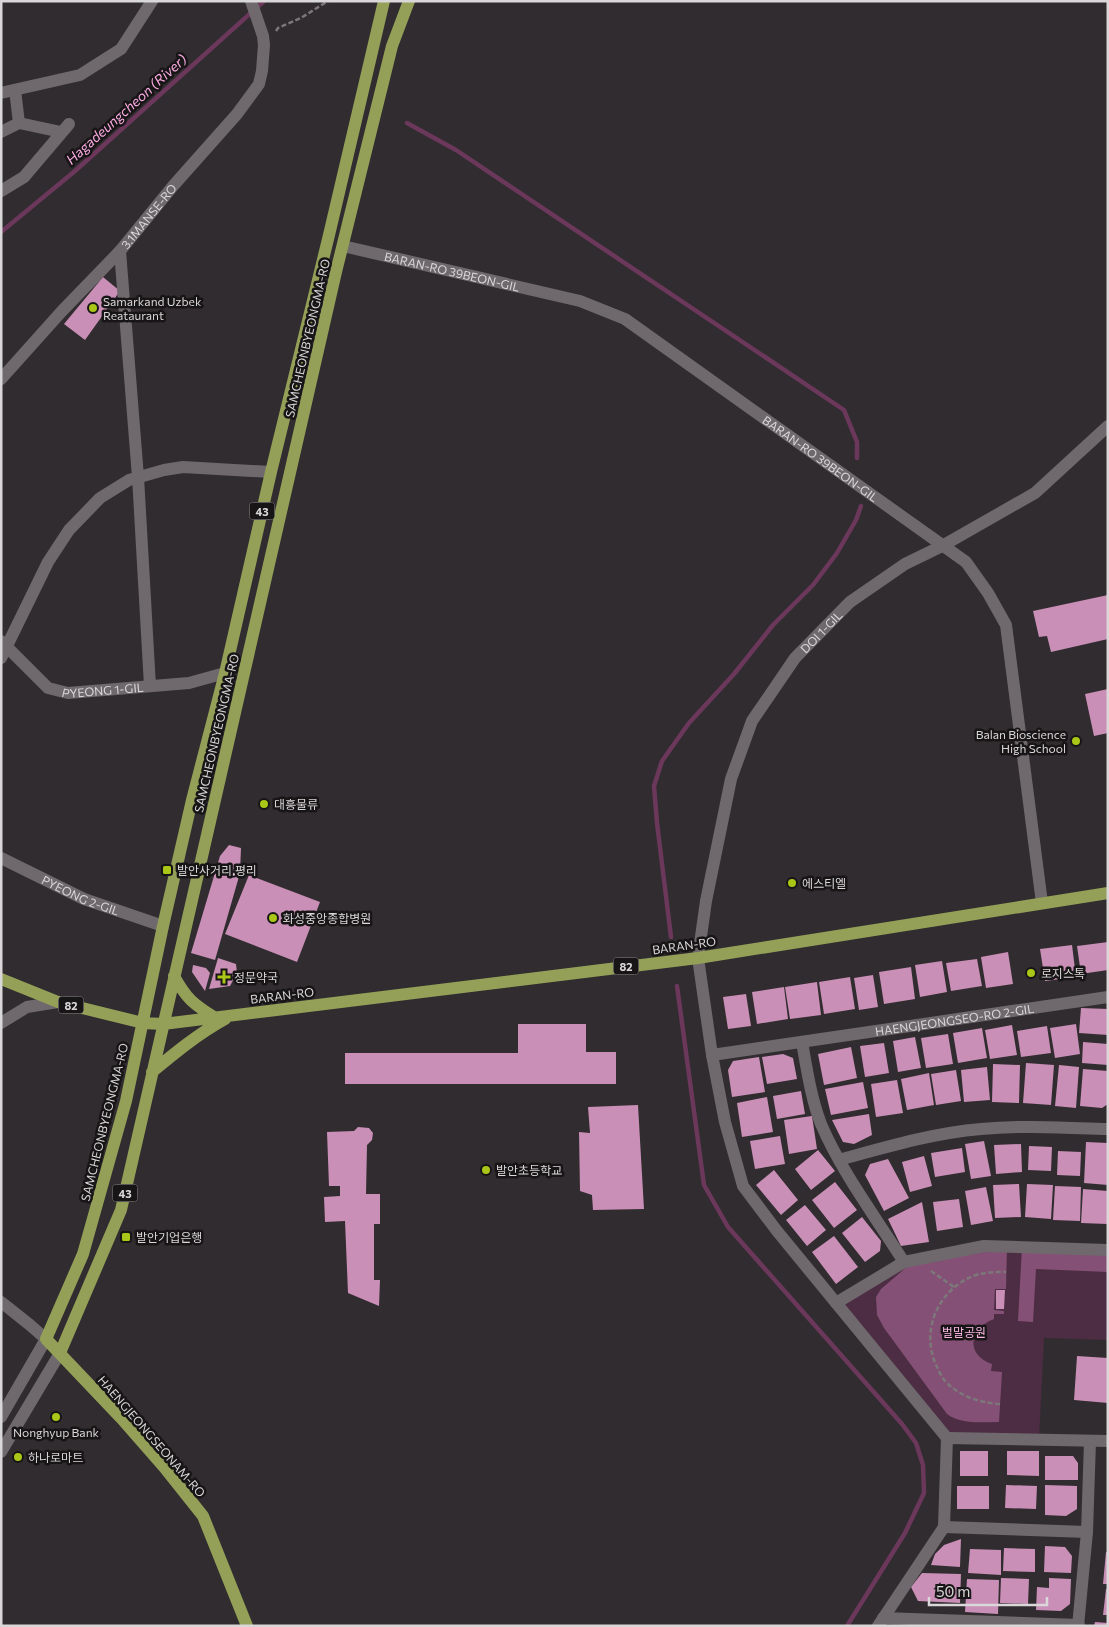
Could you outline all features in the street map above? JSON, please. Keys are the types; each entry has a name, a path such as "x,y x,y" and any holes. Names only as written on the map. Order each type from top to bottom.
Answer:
{"main road":[{"name":"SAMCHEONBYEONGMA-RO","path":"46,1339 84,1254 126,1101 192,800 225,673 270,472 327,245 384,1"},
{"name":"SAMCHEONBYEONGMA-RO","path":"60,1353 120,1210 342,246 392,46 409,1"},
{"name":"BARAN-RO","path":"143,1022 163,1024 698,958 1108,894"},
{"path":"174,976 190,1001 214,1017"},
{"name":"82","path":"1,979 58,1002 143,1022"},
{"path":"152,1072 190,1040 233,1015"},
{"name":"HAENGJEONGSEONAM-RO","path":"46,1339 122,1419 164,1467 202,1516 247,1626"}],"street":[{"path":"1,93 80,76 121,49 152,1"},
{"path":"251,1 263,41"},
{"name":"3.1MANSE-RO","path":"1,379 120,251 173,186 237,114 259,84 262,71 263,41"},
{"path":"15,90 19,123"},
{"path":"1,132 19,123 65,128 24,177 1,190"},
{"name":"BARAN-RO 39BEON-GIL","path":"342,246 580,301 625,319 966,562 988,593 1006,625 1042,904"},
{"path":"120,251 138,477 150,686"},
{"name":"DOI 1-GIL","path":"698,958 706,901 731,779 752,721 795,658 850,602 905,564 942,546 1035,493 1108,426"},
{"path":"1,658 4,643 48,562 69,530 100,498 129,480 164,470 183,467 270,472"},
{"name":"PYEONG 1-GIL","path":"4,643 48,688 68,693 189,683 225,673"},
{"name":"PYEONG 2-GIL","path":"1,858 84,899 163,926"},
{"path":"698,958 712,1055 725,1122 743,1186 777,1232 947,1438 944,1527 881,1622"},
{"name":"HAENGJEONGSEO-RO 2-GIL","path":"712,1055 1108,997"},
{"path":"1,1023 27,1008 58,1002"},
{"path":"802,1042 813,1099 822,1124 839,1160 910,1260"},
{"path":"839,1160 901,1142 980,1129 1026,1126 1108,1129"},
{"path":"836,1303 910,1260 984,1246 1108,1250"},
{"path":"1,1302 46,1339"},
{"name":"SAMCHEONBYEONGMA-RO","path":"1,1417 46,1339"},
{"name":"SAMCHEONBYEONGMA-RO","path":"1,1452 60,1353"},
{"path":"947,1438 1108,1441"},
{"path":"881,1622 1078,1625 1087,1532 1090,1441"},
{"path":"944,1527 1087,1532"}],"path":[{"path":"263,41 278,28 300,18 328,1"},
{"path":"910,1260 954,1287"},
{"path":"1000,1404 989,1404 977,1400 946,1383 934,1360 930,1342 931,1324 940,1304 954,1287 977,1275 988,1272 1006,1272"}],"green space":[{"name":"벌말공원","path":"984,1246 1108,1250 1108,1340 1044,1338 1039,1439 947,1438 836,1303 904,1262"},
{"path":"1007,1246 1006,1289 995,1289 994,1310 1004,1311 1004,1314 994,1314 994,1319 979,1329 975,1335 974,1342 977,1354 983,1360 992,1364 991,1371 1002,1372 999,1422 959,1420 947,1414 884,1328 877,1315 876,1297 881,1289 916,1259"},
{"path":"1022,1247 1108,1250 1108,1272 1036,1269 1033,1322 1018,1321"}],"building":[{"name":"Samarkand Uzbek Reataurant","path":"103,277 120,291 85,340 64,324"},
{"path":"1108,595 1108,639 1051,652 1047,636 1039,637 1033,611"},
{"path":"1108,689 1108,733 1094,736 1085,694"},
{"path":"229,845 241,848 240,873 215,960 191,953 220,856"},
{"name":"화성중앙종합병원","path":"249,875 320,902 297,962 225,934"},
{"path":"1108,942 1108,970 1081,974 1077,946"},
{"path":"1072,945 1076,977 1045,981 1040,949"},
{"path":"1008,952 1013,984 986,988 981,957"},
{"name":"정문약국","path":"218,958 236,964 237,973 230,986 209,989"},
{"path":"977,959 982,986 951,991 946,963"},
{"path":"942,961 947,992 920,997 915,965"},
{"path":"193,965 206,968 210,973 205,991 192,972"},
{"path":"911,967 915,999 884,1004 879,972"},
{"path":"873,975 878,1007 859,1010 854,978"},
{"path":"850,977 855,1009 824,1014 819,982"},
{"path":"817,982 821,1015 790,1019 785,987"},
{"path":"784,987 788,1019 757,1024 752,992"},
{"path":"746,994 751,1026 728,1029 723,997"},
{"path":"1081,1008 1108,1009 1108,1035 1079,1033"},
{"path":"518,1024 586,1024 586,1052 616,1052 616,1084 345,1084 345,1053 518,1053"},
{"path":"1076,1024 1080,1054 1055,1058 1050,1028"},
{"path":"1012,1025 1017,1055 990,1059 985,1030"},
{"path":"1047,1026 1051,1053 1021,1057 1017,1031"},
{"path":"982,1028 987,1058 958,1063 953,1033"},
{"path":"948,1034 953,1064 926,1068 921,1038"},
{"path":"915,1037 921,1068 898,1072 893,1041"},
{"path":"1083,1042 1108,1044 1108,1065 1082,1063"},
{"path":"884,1043 889,1073 865,1077 860,1046"},
{"path":"851,1047 857,1078 824,1085 818,1054"},
{"path":"783,1054 793,1058 797,1079 767,1084 762,1057"},
{"path":"759,1057 765,1092 732,1097 728,1070 733,1061"},
{"path":"1026,1063 1054,1065 1051,1105 1023,1103"},
{"path":"993,1064 1020,1065 1019,1103 992,1102"},
{"path":"1059,1065 1079,1067 1076,1108 1055,1106"},
{"path":"987,1067 990,1100 964,1102 961,1070"},
{"path":"1083,1069 1108,1071 1108,1104 1102,1108 1080,1106"},
{"path":"956,1070 961,1101 936,1105 931,1074"},
{"path":"929,1073 934,1105 907,1110 901,1079"},
{"path":"897,1080 903,1113 876,1117 871,1084"},
{"path":"863,1082 868,1108 831,1115 825,1089"},
{"path":"801,1091 805,1114 777,1119 773,1096"},
{"path":"767,1097 773,1132 742,1137 737,1103"},
{"path":"638,1105 644,1209 593,1210 592,1195 580,1191 579,1132 590,1133 588,1107"},
{"path":"869,1114 872,1135 854,1144 843,1142 832,1120"},
{"path":"812,1116 817,1149 789,1154 784,1120"},
{"path":"358,1127 369,1128 373,1133 372,1140 367,1145 366,1194 380,1194 380,1224 374,1224 374,1280 380,1280 379,1306 348,1293 345,1221 325,1222 324,1197 340,1196 340,1186 329,1186 327,1132 354,1131"},
{"path":"780,1136 785,1164 755,1169 750,1141"},
{"path":"984,1141 991,1176 971,1179 965,1144"},
{"path":"1086,1142 1108,1143 1108,1185 1084,1183"},
{"path":"1021,1144 1022,1172 996,1174 994,1145"},
{"path":"1029,1146 1052,1147 1051,1171 1028,1170"},
{"path":"962,1148 965,1172 935,1177 931,1153"},
{"path":"818,1150 835,1171 811,1190 795,1169"},
{"path":"1058,1151 1081,1152 1080,1176 1057,1175"},
{"path":"924,1156 932,1186 910,1192 902,1162"},
{"path":"888,1159 909,1198 884,1211 865,1175 870,1164"},
{"path":"774,1170 798,1200 781,1215 756,1185"},
{"path":"835,1182 857,1210 834,1228 812,1200"},
{"path":"1019,1184 1021,1217 995,1218 993,1185"},
{"path":"1027,1184 1053,1185 1051,1219 1025,1217"},
{"path":"1055,1186 1081,1187 1080,1221 1053,1220"},
{"path":"986,1187 993,1221 971,1225 965,1191"},
{"path":"1083,1189 1108,1191 1107,1224 1081,1223"},
{"path":"959,1199 963,1227 937,1231 933,1202"},
{"path":"922,1202 929,1242 901,1246 888,1219"},
{"path":"805,1205 826,1230 807,1246 786,1220"},
{"path":"862,1217 881,1241 880,1251 865,1262 842,1233"},
{"path":"834,1236 858,1267 836,1284 812,1252"},
{"path":"996,1290 1005,1290 1004,1309 996,1309"},
{"path":"1077,1356 1108,1358 1108,1403 1074,1400"},
{"path":"960,1451 988,1451 988,1476 960,1476"},
{"path":"1007,1451 1039,1451 1039,1476 1007,1475"},
{"path":"1045,1456 1073,1456 1078,1463 1078,1480 1045,1480"},
{"path":"1006,1485 1037,1486 1036,1509 1005,1508"},
{"path":"1045,1485 1077,1486 1077,1509 1066,1516 1045,1515"},
{"path":"957,1486 989,1486 989,1509 957,1509"},
{"path":"961,1539 960,1567 931,1565 935,1554 944,1545"},
{"path":"1045,1546 1065,1547 1072,1556 1071,1573 1044,1572"},
{"path":"1004,1548 1035,1549 1035,1572 1003,1571"},
{"path":"970,1549 1001,1550 1001,1575 968,1573"},
{"path":"1106,1552 1108,1552 1108,1584 1103,1584"},
{"path":"922,1573 961,1574 960,1603 918,1601 911,1587"},
{"path":"1001,1578 1029,1579 1028,1604 1000,1603"},
{"path":"1049,1578 1071,1579 1070,1604 1061,1611 1036,1610 1037,1587 1049,1588"},
{"path":"967,1579 999,1580 998,1614 965,1612"},
{"path":"1106,1589 1108,1589 1108,1615 1103,1615"},
{"path":"1095,1622 1108,1623 1108,1626 1094,1626"}],"waterway":[{"name":"Hagadeungcheon (River)","path":"1,232 75,171 264,1"},
{"path":"407,123 456,150 844,410 857,442 857,458"},
{"path":"671,937 654,786 662,761 689,723 734,674 773,625 813,585 837,553 856,520 861,506"},
{"path":"677,986 704,1185 728,1227 902,1424 916,1443 923,1465 924,1493 905,1533 847,1626"}],"place":[{"name":"Samarkand Uzbek Reataurant","path":"93,308"},
{"name":"Balan Bioscience High School","path":"1076,741"},
{"name":"대흥물류","path":"264,804"},
{"name":"발안사거리.평리","path":"167,870"},
{"name":"에스티엘","path":"792,883"},
{"name":"화성중앙종합병원","path":"273,918"},
{"name":"로지스톡","path":"1031,973"},
{"name":"정문약국","path":"224,977"},
{"name":"발안초등학교","path":"486,1170"},
{"name":"발안기업은행","path":"126,1237"},
{"name":"Nonghyup Bank","path":"56,1417"},
{"name":"하나로마트","path":"18,1457"}]}
